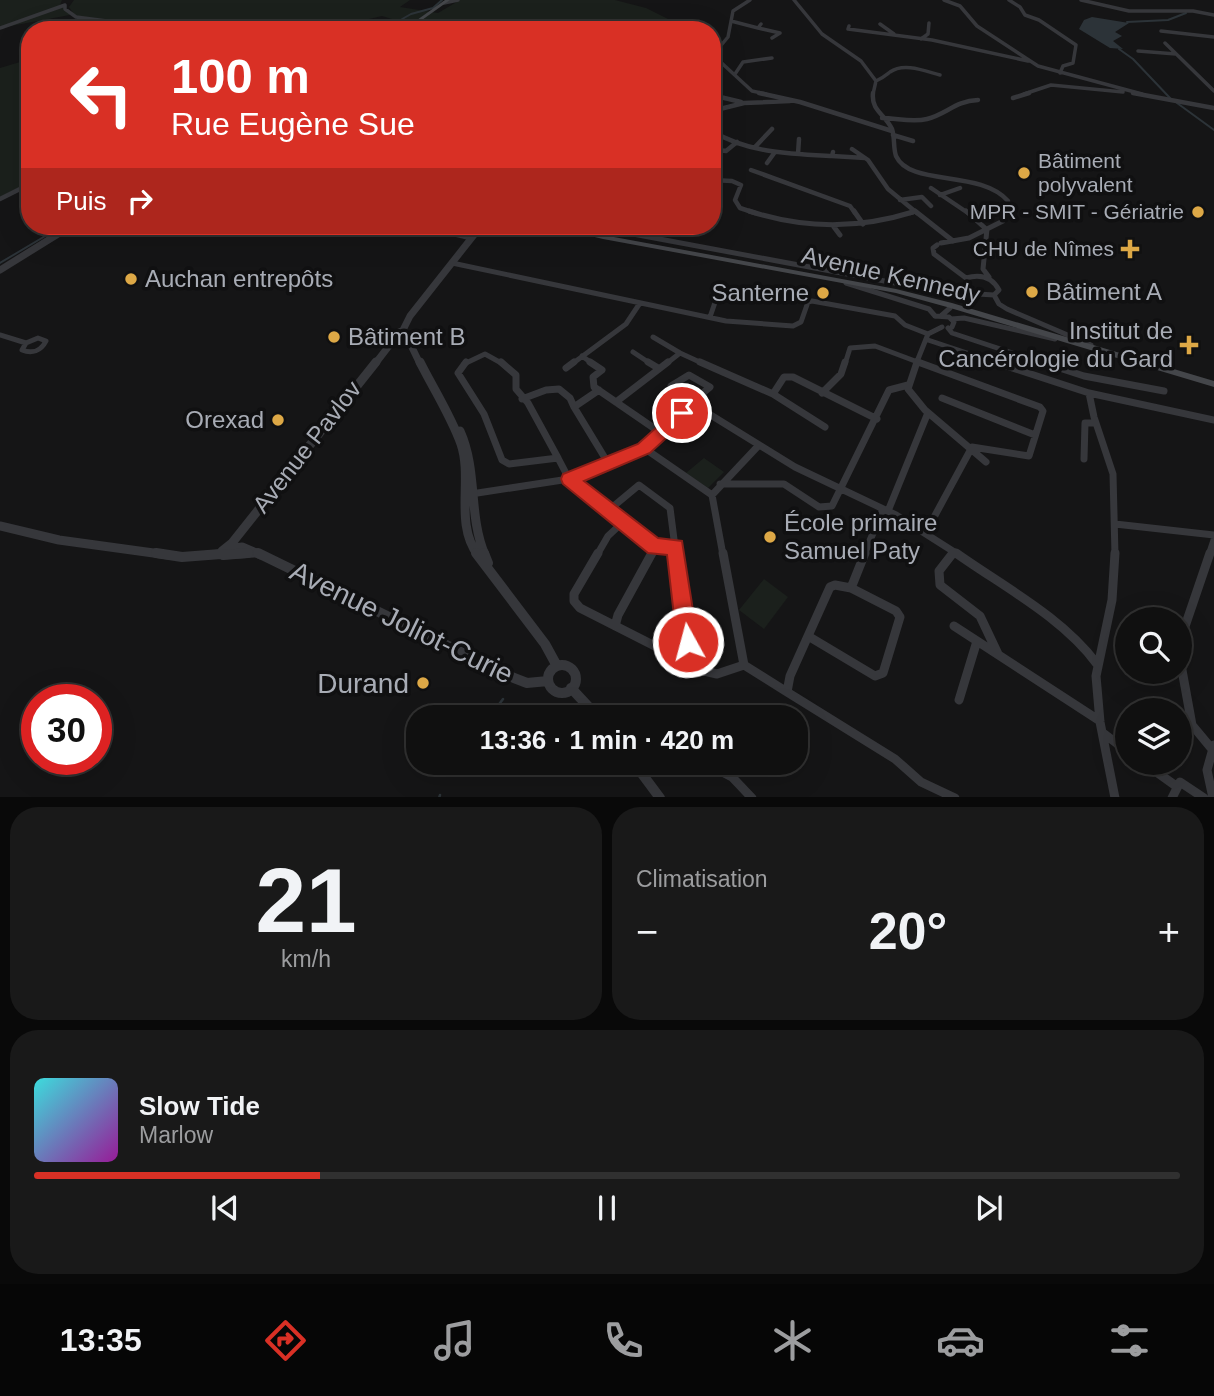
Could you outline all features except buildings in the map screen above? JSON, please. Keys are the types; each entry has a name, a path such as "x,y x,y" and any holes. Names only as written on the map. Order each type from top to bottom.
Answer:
{"main road":[{"path":"419,21 449,1"},
{"name":"Avenue Kennedy","path":"602,235 949,304 1214,383"},
{"name":"Avenue Kennedy","path":"612,235 902,288 1087,345"}],"street":[{"path":"721,45 728,37 733,11 750,0"},
{"path":"794,0 824,37 855,54 873,72 876,80 870,95 872,106 893,133 893,149 897,159 911,169 927,175 970,181 993,188 1004,196 1007,201 1003,221 968,239 939,244 933,248 934,254 966,278"},
{"path":"944,0 961,7 977,26 1018,50 1030,61"},
{"path":"1009,0 1020,7 1025,15 1039,20 1076,45 1073,63 1063,66 1060,73"},
{"path":"1081,0 1116,9 1158,13 1204,11 1214,15"},
{"path":"0,28 65,5 65,9 76,17 107,21"},
{"path":"731,20 780,33 772,38"},
{"path":"921,39 928,34 929,23"},
{"path":"880,24 889,33 905,37"},
{"path":"849,26 848,29 871,34 921,39 1030,61 1060,73 1125,91"},
{"path":"1161,31 1214,37"},
{"path":"1165,43 1214,91"},
{"path":"1138,51 1178,54"},
{"path":"735,74 745,61 772,58"},
{"path":"721,62 752,91 792,101 914,141"},
{"path":"876,80 886,77 891,71 909,67 940,75"},
{"path":"1013,98 1051,85 1125,91 1214,108"},
{"path":"721,97 744,103"},
{"path":"882,118 922,120 937,116 953,103 978,100"},
{"path":"721,109 744,103 792,101"},
{"path":"755,147 772,129"},
{"path":"721,135 775,152 866,158"},
{"path":"798,155 799,139"},
{"path":"721,150 726,151 737,142"},
{"path":"852,149 862,152 879,179 913,212 953,241"},
{"path":"766,163 775,152"},
{"path":"751,170 850,206 863,224"},
{"path":"721,180 741,185 735,204 742,213 834,227 863,224 913,212"},
{"path":"0,199 21,188"},
{"path":"931,188 958,204 987,229"},
{"path":"940,195 960,188"},
{"path":"900,200 922,197 931,206"},
{"path":"834,227 840,235"},
{"path":"966,278 977,275 983,269 987,229"},
{"path":"0,270 56,235"},
{"path":"473,235 408,319 401,339 460,430 471,453 467,532 473,549 545,644 557,666"},
{"path":"633,235 953,296 972,292"},
{"path":"452,263 710,317 793,326 801,322 808,302 812,301 895,316 905,325 929,335 1088,393 1214,421"},
{"path":"949,265 991,279"},
{"path":"965,286 984,296 998,293 999,287 983,269"},
{"path":"953,296 965,286 966,278"},
{"path":"840,281 929,309 954,322 929,335"},
{"path":"710,317 721,285"},
{"path":"994,295 1007,309 1087,345"},
{"path":"566,368 626,324 639,303"},
{"path":"944,316 1087,345"},
{"path":"944,316 947,328 952,333 1084,376 1164,391"},
{"path":"944,316 929,335 908,385 913,397 927,415 972,447 986,462"},
{"path":"0,335 26,343"},
{"path":"653,337 773,394 825,427"},
{"name":"Avenue Pavlov","path":"227,551 401,339"},
{"path":"822,393 841,374 850,348 875,346 1040,407 1043,411 1029,456 1016,458 986,446 972,447"},
{"path":"633,352 658,368"},
{"path":"616,402 680,352"},
{"path":"559,458 509,464 502,460 492,429 468,384 458,373 461,365 481,353 490,353 516,375 514,385 528,404 559,458 569,479 655,547 676,547"},
{"path":"582,356 603,370 593,377 594,387 661,433"},
{"path":"696,409 697,398 710,387 689,375 684,376 671,386 696,409 795,467 926,532 1053,621 1085,648 1097,664"},
{"path":"1084,376 1095,422 1109,454 1114,481 1111,612 1097,664 1100,721 1115,797"},
{"path":"773,394 784,377 793,377 877,419"},
{"path":"720,484 784,484 820,507 832,506 889,390 908,385"},
{"path":"522,399 552,389 562,389 571,396 574,407 608,463"},
{"path":"574,407 599,390"},
{"path":"942,397 1035,435"},
{"path":"654,427 687,400"},
{"path":"470,494 569,479 644,448 696,409"},
{"path":"851,588 927,415"},
{"path":"1084,459 1085,423 1095,422"},
{"path":"712,495 759,444"},
{"path":"926,532 972,447"},
{"path":"644,448 712,495 744,665 895,759 918,780 955,797"},
{"path":"608,510 639,485 670,508 691,666"},
{"path":"623,522 608,536 574,594 580,608 691,666 717,674 744,665"},
{"path":"1115,524 1214,538 1191,607"},
{"name":"Avenue Joliot-Curie","path":"0,526 59,540 182,557 227,551 257,553 514,678 527,683 548,681"},
{"path":"615,626 618,615 655,547"},
{"path":"954,552 939,571 940,585 980,616 998,654"},
{"path":"787,692 790,676 830,587 835,585 851,588 896,611 900,617 883,673 875,676 808,636"},
{"path":"954,625 1100,721"},
{"path":"959,700 977,640"},
{"path":"562,665 572,669 575,679 571,688 557,692 548,681 550,672 562,665"},
{"path":"1185,684 1192,725 1213,747 1208,770 1213,797"},
{"path":"571,688 587,705"},
{"path":"1103,733 1115,742"},
{"path":"643,775 660,797"},
{"path":"730,775 744,785 752,797"},
{"path":"1161,775 1176,786"},
{"path":"1172,797 1180,782 1203,797"}],"shaded area":[{"path":"0,0 62,0 60,5 73,13 69,7 74,0 410,0 400,7 438,13 460,0 615,0 646,8 672,21 398,21 382,16 361,21 78,21 75,14 38,21 21,21 21,24 0,28"},
{"path":"1092,17 1129,23 1115,32 1122,36 1113,41 1123,49 1110,48 1079,29 1084,20"},
{"path":"21,62 21,186 0,197 0,68"},
{"path":"704,458 724,472 708,488 686,473"},
{"path":"764,579 788,597 764,629 739,610"}],"waterway":[{"path":"399,21 411,14 433,8 442,0"},
{"path":"1127,22 1168,20 1186,13"},
{"path":"1119,49 1133,59 1170,98"},
{"path":"1177,103 1214,130"},
{"path":"0,263 47,235"},
{"path":"499,705 503,699"}],"place":[{"name":"Bâtiment polyvalent","path":"1024,173"},
{"name":"MPR - SMIT - Gériatrie","path":"1198,212"},
{"name":"CHU de Nîmes","path":"1130,249"},
{"name":"Auchan entrepôts","path":"131,279"},
{"name":"Bâtiment A","path":"1032,292"},
{"name":"Santerne","path":"823,293"},
{"name":"Bâtiment B","path":"334,337"},
{"name":"Institut de Cancérologie du Gard","path":"1189,345"},
{"name":"Orexad","path":"278,420"},
{"name":"École primaire Samuel Paty","path":"770,537"},
{"name":"Durand","path":"423,683"}],"route":[{"path":"682,413 644,448 569,479 655,547 676,547 688,642"}]}
